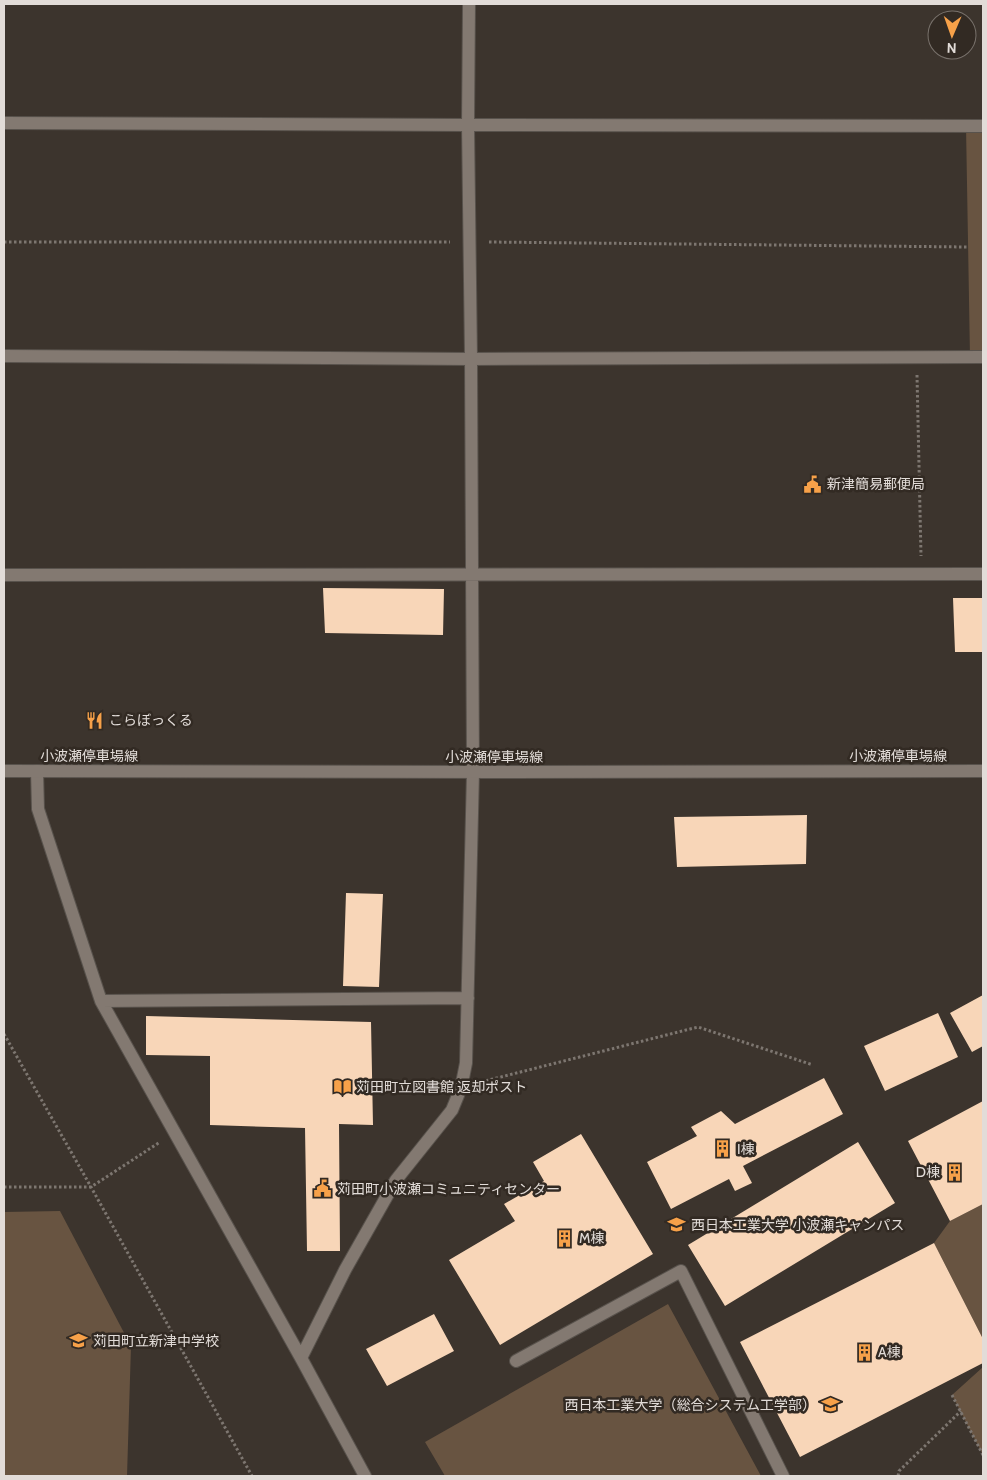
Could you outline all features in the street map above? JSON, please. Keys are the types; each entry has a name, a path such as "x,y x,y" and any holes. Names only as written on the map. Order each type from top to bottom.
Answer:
{"street":[{"path":"301,1358 345,1270 396,1180 452,1110 461,1088 466,1063 473,772 468,125 469,4"},
{"path":"4,123 983,126"},
{"path":"4,356 471,359 983,357"},
{"path":"4,575 983,574"},
{"name":"小波瀬停車場線","path":"4,771 983,771"},
{"path":"37,771 38,809 101,1000 365,1476"},
{"path":"101,1000 468,998"},
{"path":"516,1361 681,1271 783,1476"}],"path":[{"path":"916,357 922,574"},
{"path":"461,1088 698,1027 814,1065"},
{"path":"4,1034 252,1476"},
{"path":"4,1187 91,1187 175,1132"},
{"path":"952,1395 983,1455"},
{"path":"898,1476 899,1471 961,1410"}],"shaded area":[{"path":"966,126 983,126 983,357 970,357"},
{"path":"983,1204 983,1339 934,1243 950,1221"},
{"name":"苅田町立新津中学校","path":"60,1211 131,1346 127,1476 4,1476 4,1212"},
{"path":"668,1304 761,1476 445,1476 425,1442"},
{"path":"983,1367 983,1455 952,1395"}],"building":[{"path":"323,588 444,589 443,635 325,633"},
{"path":"953,598 983,598 983,652 955,652"},
{"path":"807,815 806,864 677,867 674,817"},
{"path":"346,893 383,894 379,987 343,986"},
{"path":"983,995 983,1046 972,1052 950,1013"},
{"path":"938,1013 958,1057 885,1091 864,1046"},
{"name":"苅田町小波瀬コミュニティセンター","path":"146,1016 371,1022 373,1125 339,1124 340,1251 307,1251 305,1128 210,1125 210,1056 146,1055"},
{"name":"I棟","path":"824,1078 843,1114 743,1166 752,1183 735,1191 729,1179 671,1209 647,1162 697,1136 691,1127 721,1111 735,1124"},
{"name":"D棟","path":"983,1101 983,1204 950,1221 908,1141"},
{"name":"M棟","path":"581,1134 653,1254 500,1345 449,1260 515,1221 504,1204 544,1181 533,1162"},
{"path":"858,1142 895,1203 725,1306 688,1245"},
{"name":"A棟","path":"934,1243 983,1339 983,1363 800,1457 740,1342"},
{"path":"434,1314 454,1351 387,1386 366,1349"}],"place":[{"name":"新津簡易郵便局","path":"813,484"},
{"name":"こらぼっくる","path":"95,720"},
{"name":"苅田町立図書館 返却ポスト","path":"342,1087"},
{"name":"I棟","path":"723,1149"},
{"name":"D棟","path":"954,1172"},
{"name":"苅田町小波瀬コミュニティセンター","path":"323,1189"},
{"name":"西日本工業大学 小波瀬キャンパス","path":"677,1225"},
{"name":"M棟","path":"565,1238"},
{"name":"苅田町立新津中学校","path":"79,1341"},
{"name":"A棟","path":"864,1352"},
{"name":"西日本工業大学（総合システム工学部）","path":"830,1405"}]}
